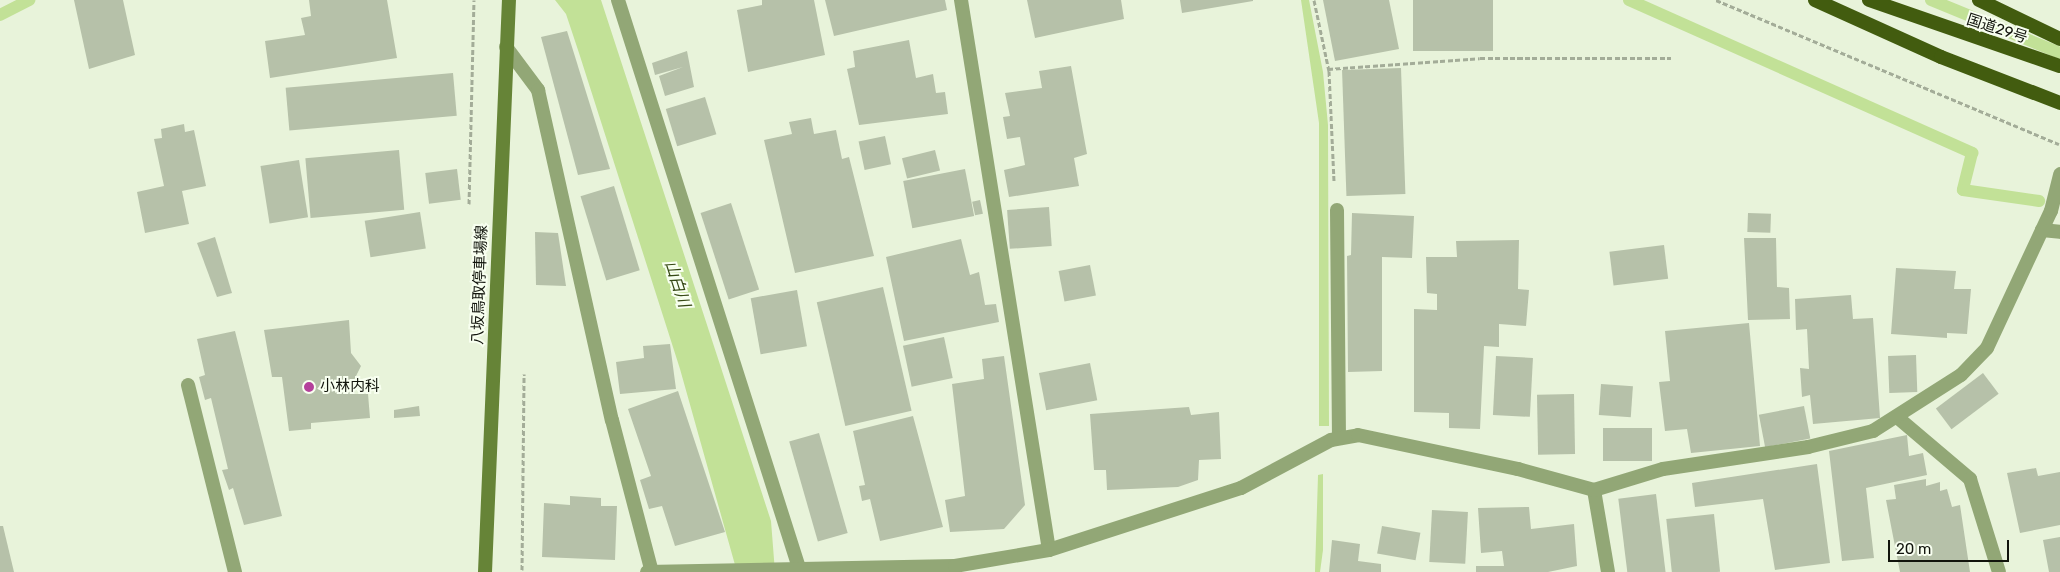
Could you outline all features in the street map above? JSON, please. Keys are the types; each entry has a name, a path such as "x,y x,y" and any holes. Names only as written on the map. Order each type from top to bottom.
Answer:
{"highway":[{"path":"1815,0 1941,57 2060,103"},
{"name":"国道29号","path":"1869,0 2060,66"},
{"name":"国道29号","path":"1979,0 2060,39"}],"main road":[{"name":"八坂鳥取停車場線","path":"485,572 509,0"}],"street":[{"path":"618,0 799,568"},
{"path":"961,0 1049,550"},
{"path":"506,47 538,90 612,420 650,572 955,566 1049,550 1241,488 1339,438 1378,439 1594,490 1662,469 1842,439 1872,431 1961,375 1987,348 2042,230 2060,174"},
{"path":"1336,210 1339,438"},
{"path":"2042,230 2060,232"},
{"path":"188,385 235,572"},
{"path":"1897,417 1970,478 1999,572"},
{"path":"1594,490 1608,572"}],"path":[{"path":"1314,0 1328,69 1336,210"},
{"path":"1716,0 2060,145"},
{"path":"1328,69 1480,58 1671,58"}],"water":[{"name":"山白川","path":"555,0 601,0 771,521 775,572 737,572 680,369 566,14"},
{"path":"1301,0 1309,0 1323,72 1328,125 1329,426 1319,426 1319,123"},
{"path":"1323,474 1323,550 1320,572 1315,572 1318,475"}],"building":[{"path":"74,0 123,0 135,55 89,69"},
{"path":"309,0 387,0 397,58 270,78 265,41 305,35 301,18 311,16"},
{"path":"762,0 814,0 825,55 748,72 737,10 762,5"},
{"path":"825,0 945,0 947,10 834,36"},
{"path":"1027,0 1121,0 1124,19 1035,38"},
{"path":"1180,0 1253,0 1253,1 1182,13"},
{"path":"1323,0 1389,0 1399,49 1335,61"},
{"path":"1413,0 1493,0 1493,51 1413,51"},
{"path":"567,31 610,169 578,175 541,37"},
{"path":"909,40 916,78 933,74 936,93 945,92 948,114 859,125 847,69 855,67 853,51"},
{"path":"687,51 694,87 665,96 659,76 683,67 655,75 652,63"},
{"path":"1071,66 1087,154 1074,158 1079,186 1009,197 1004,170 1025,165 1020,137 1007,139 1003,117 1010,116 1005,93 1042,88 1039,71"},
{"path":"1401,68 1405,194 1346,196 1342,70"},
{"path":"453,73 457,116 289,130 286,88"},
{"path":"705,97 716,134 677,146 666,109"},
{"path":"811,118 814,134 836,130 842,159 849,157 874,256 795,273 764,140 792,134 789,122"},
{"path":"184,124 185,132 194,130 206,186 182,191 189,224 145,233 137,192 164,186 154,139 162,138 161,129"},
{"path":"885,136 891,164 865,170 859,142"},
{"path":"399,150 404,210 311,218 305,158"},
{"path":"935,150 940,170 907,179 902,158"},
{"path":"299,160 308,217 270,223 260,166"},
{"path":"457,169 461,200 429,204 425,173"},
{"path":"965,169 974,216 912,228 903,181"},
{"path":"614,186 640,270 606,280 581,196"},
{"path":"980,200 983,214 975,215 972,202"},
{"path":"731,203 759,290 729,299 701,213"},
{"path":"1049,207 1052,246 1010,249 1007,210"},
{"path":"420,212 426,249 370,257 365,221"},
{"path":"1352,213 1414,216 1412,258 1382,257 1382,371 1348,372 1347,256 1351,255"},
{"path":"1748,213 1771,214 1770,233 1747,232"},
{"path":"535,232 558,233 566,286 536,285"},
{"path":"215,237 232,293 217,297 197,243"},
{"path":"1744,238 1776,238 1777,287 1789,288 1790,319 1748,320"},
{"path":"961,239 970,275 979,272 985,305 996,304 999,322 904,341 886,257"},
{"path":"1519,240 1518,289 1529,290 1526,326 1499,324 1499,347 1484,346 1480,429 1449,428 1449,413 1414,412 1414,309 1437,310 1437,294 1427,293 1426,257 1457,257 1456,241"},
{"path":"1664,245 1668,279 1614,285 1609,252"},
{"path":"1090,265 1096,295 1065,302 1059,271"},
{"path":"1896,268 1956,271 1954,289 1971,289 1967,334 1947,333 1947,338 1891,334"},
{"path":"883,287 912,411 845,426 817,302"},
{"path":"797,290 807,346 761,354 751,298"},
{"path":"1851,295 1853,319 1873,318 1880,418 1813,424 1810,395 1802,397 1800,368 1809,369 1807,329 1796,330 1795,299"},
{"path":"349,320 351,353 361,366 354,380 355,394 368,394 370,418 311,423 311,429 289,431 282,377 272,377 264,330"},
{"path":"1749,323 1760,446 1691,453 1687,429 1665,431 1659,382 1670,381 1665,331"},
{"path":"235,331 282,516 244,525 233,488 229,490 222,470 228,469 211,398 205,400 199,377 205,375 197,339"},
{"path":"944,337 953,378 912,387 903,346"},
{"path":"670,344 676,389 620,394 616,362 644,358 643,346"},
{"path":"1916,355 1917,392 1889,393 1888,356"},
{"path":"1004,356 1025,505 1004,529 950,532 945,500 965,496 952,384 984,379 982,359"},
{"path":"1496,356 1533,358 1530,417 1493,415"},
{"path":"1090,363 1097,400 1046,410 1039,373"},
{"path":"1983,373 1999,394 1952,429 1936,409"},
{"path":"1601,384 1633,386 1631,417 1599,415"},
{"path":"678,391 725,532 675,546 662,506 649,509 640,480 651,476 628,409"},
{"path":"1574,394 1575,454 1538,455 1537,395"},
{"path":"419,406 420,416 394,418 394,410"},
{"path":"1804,406 1810,438 1765,447 1759,415"},
{"path":"1189,407 1191,415 1219,412 1221,459 1199,460 1198,480 1178,487 1107,490 1106,470 1094,470 1090,414"},
{"path":"913,416 943,527 880,541 870,499 862,501 859,486 865,485 853,431"},
{"path":"1603,428 1652,428 1652,461 1603,461"},
{"path":"819,433 848,533 818,542 789,442"},
{"path":"1907,435 1909,456 1923,453 1927,475 1866,488 1874,558 1842,561 1829,451"},
{"path":"1817,464 1830,563 1775,570 1763,499 1695,507 1692,483"},
{"path":"2036,468 2038,476 2060,472 2060,525 2020,533 2007,473"},
{"path":"1926,479 1926,486 1940,482 1940,491 1947,489 1952,507 1960,505 1970,572 1900,572 1886,500 1896,499 1894,485"},
{"path":"1656,494 1666,572 1627,572 1618,499"},
{"path":"570,496 601,498 601,506 617,506 615,560 542,557 544,503 570,505"},
{"path":"1529,507 1531,529 1574,524 1577,566 1548,572 1476,572 1476,566 1504,566 1502,551 1481,553 1478,508"},
{"path":"1432,510 1468,512 1465,564 1429,562"},
{"path":"1714,514 1720,572 1672,572 1666,519"},
{"path":"0,526 3,526 14,572 0,572"},
{"path":"1382,526 1420,533 1416,560 1377,554"},
{"path":"2060,537 2060,572 2049,572 2043,540"},
{"path":"1332,540 1360,544 1358,561 1381,564 1381,572 1329,572"}],"waterway":[{"path":"0,15 29,0"},
{"path":"1629,0 1972,153 1963,190 2039,201"},
{"path":"1931,0 2060,53"}],"place":[{"name":"小林内科","path":"309,387"}]}
